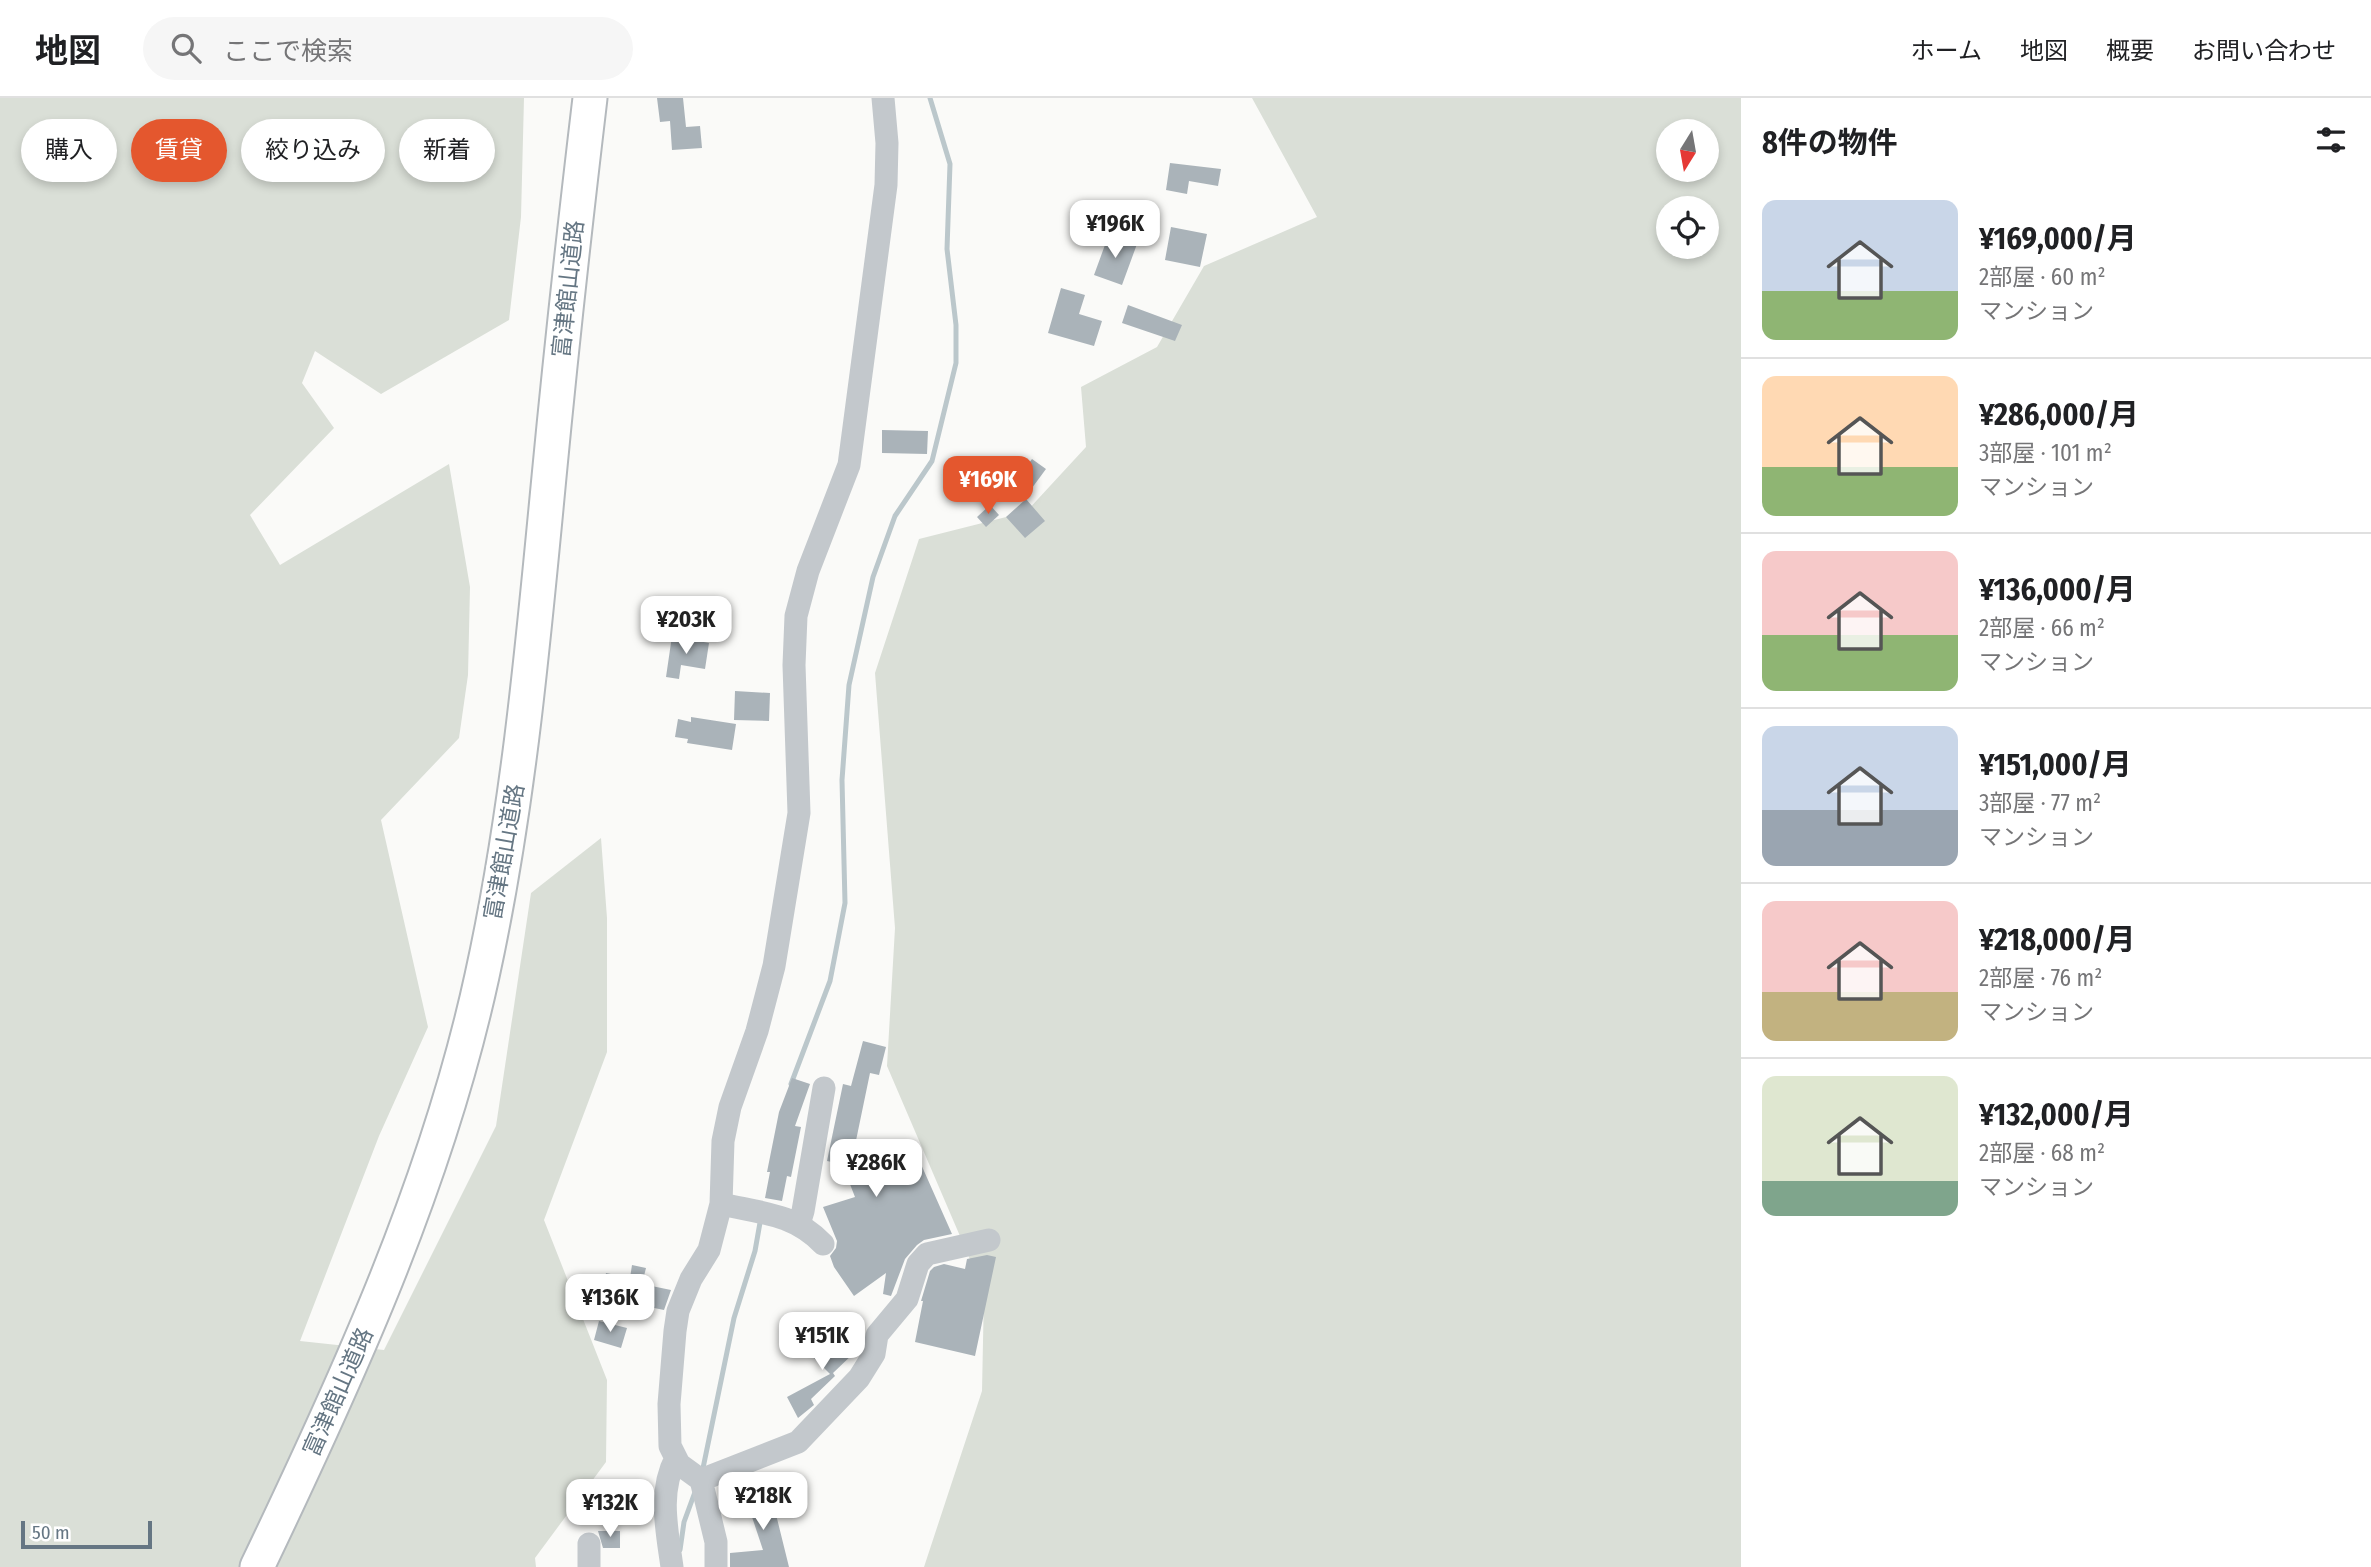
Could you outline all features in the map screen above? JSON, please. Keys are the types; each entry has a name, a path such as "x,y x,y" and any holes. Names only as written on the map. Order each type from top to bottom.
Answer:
{"highway":[{"name":"富津館山道路","path":"257,1567 318,1440 399,1250 443,1119 482,977 506,855 521,754 566,306 590,98"}],"street":[{"path":"716,1567 716,1542 701,1480 679,1464 670,1447 669,1404 678,1311 691,1279 709,1250 721,1204 723,1141 730,1107 757,1031 771,979 795,846 799,813 794,666 796,616 808,571 849,466 887,185 883,98"},
{"path":"799,1224 824,1088"},
{"path":"721,1204 792,1220 810,1231 823,1244"},
{"path":"701,1480 798,1441 859,1378 874,1354 877,1335 907,1299 918,1264 928,1254 989,1240"},
{"path":"672,1567 664,1503 669,1471 676,1458"}],"shaded area":[{"path":"0,98 524,98 521,217 509,320 381,394 315,351 302,383 334,428 250,515 280,565 449,464 470,587 468,675 459,738 381,820 428,1027 379,1136 300,1341 384,1350 496,1126 531,893 601,838 607,918 607,1052 544,1220 607,1380 606,1462 535,1558 536,1567 0,1567"},
{"path":"1252,98 1741,98 1741,1567 924,1567 982,1391 984,1292 887,1066 895,928 875,673 919,539 1026,512 1086,447 1081,387 1157,347 1204,266 1317,217"}],"building":[{"path":"657,98 683,98 686,127 700,126 702,148 672,150 670,121 660,122"},
{"path":"1170,163 1221,169 1218,186 1189,181 1187,194 1166,190"},
{"path":"1171,227 1207,234 1200,267 1165,260"},
{"path":"1109,234 1137,244 1122,285 1094,275"},
{"path":"1061,288 1085,295 1079,314 1102,321 1094,346 1048,333"},
{"path":"1128,305 1182,325 1175,341 1122,323"},
{"path":"882,430 928,431 927,454 882,453"},
{"path":"1032,459 1046,469 1029,492 1015,482"},
{"path":"1026,499 1045,521 1025,538 1006,517"},
{"path":"990,505 999,515 986,527 977,517"},
{"path":"672,636 709,643 705,669 681,665 679,679 666,677"},
{"path":"735,691 770,693 769,721 734,720"},
{"path":"691,717 736,724 732,750 687,743 688,739 675,737 678,719 691,722"},
{"path":"863,1041 886,1047 879,1075 870,1073 853,1155 865,1184 920,1162 952,1234 924,1240 917,1245 905,1259 891,1296 883,1294 886,1273 854,1296 834,1267 830,1256 837,1241 823,1207 855,1197 842,1164 827,1161 843,1084 851,1086"},
{"path":"792,1078 810,1084 795,1126 801,1127 791,1177 787,1176 782,1201 765,1198 770,1172 767,1172 779,1112"},
{"path":"987,1255 996,1257 975,1356 915,1342 921,1301 930,1271 944,1264 965,1269 967,1259"},
{"path":"632,1265 646,1268 642,1284 671,1290 664,1310 601,1294 606,1273 630,1278"},
{"path":"599,1321 627,1328 621,1348 594,1340"},
{"path":"836,1332 855,1352 811,1399 814,1405 798,1418 787,1397 830,1374 811,1355"},
{"path":"768,1482 789,1567 730,1567 730,1553 763,1550 743,1490"},
{"path":"598,1531 620,1531 620,1548 603,1548"}],"waterway":[{"path":"791,1084 830,981 845,903 842,780 849,685 873,577 895,516 932,461 956,363 956,325 947,249 950,164 930,98"},
{"path":"702,1473 734,1318 755,1251 761,1217"},
{"path":"680,1550 684,1522 695,1492"}]}
